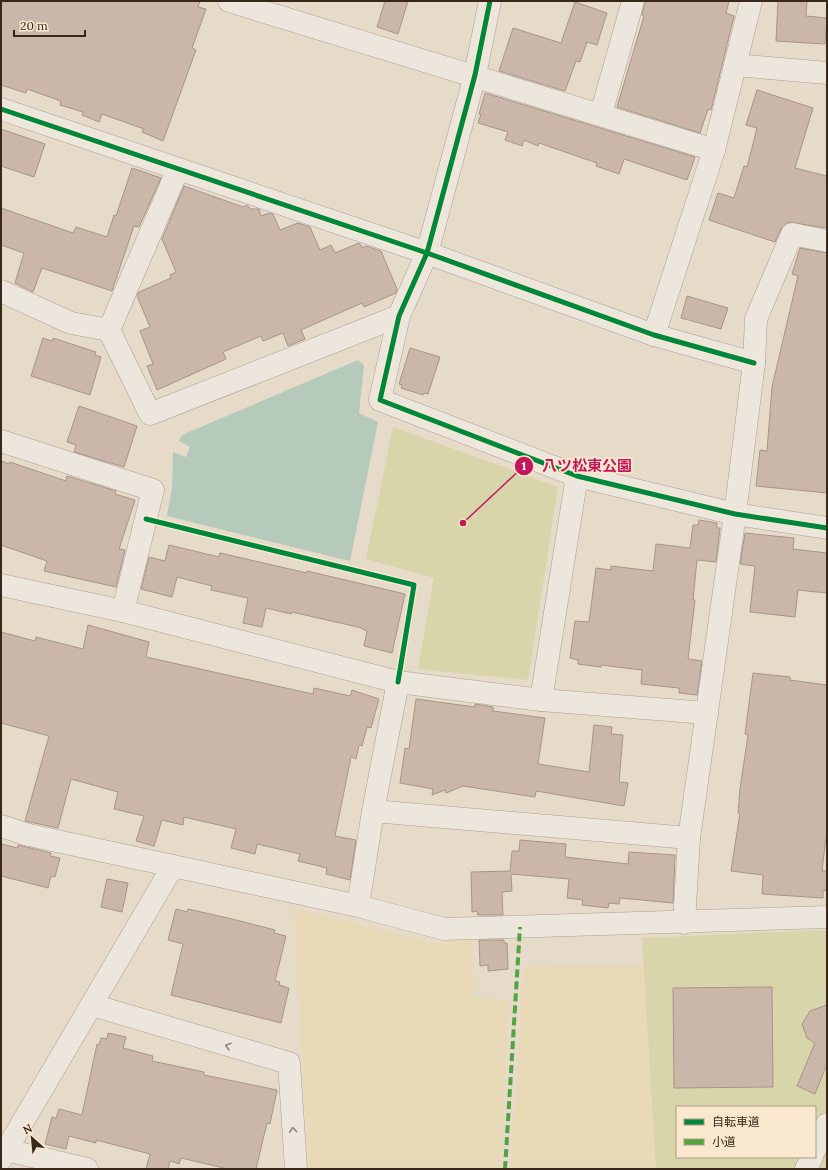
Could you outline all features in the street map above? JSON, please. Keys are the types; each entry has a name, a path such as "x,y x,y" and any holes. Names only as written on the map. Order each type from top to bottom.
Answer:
{"street":[{"path":"228,1 475,75 714,150"},
{"path":"490,1 475,75 427,253 399,316 380,400 577,476 736,514 827,528"},
{"path":"601,114 633,1"},
{"path":"654,334 714,150 751,1"},
{"path":"735,65 827,73"},
{"path":"1,109 427,253 654,334 754,363"},
{"path":"178,170 109,330 150,414 399,316"},
{"path":"684,923 689,838 736,514 754,363 756,319 792,234 827,241"},
{"path":"1,291 72,323 109,330"},
{"path":"1,441 153,490 123,611"},
{"path":"541,700 577,476"},
{"path":"1,584 123,611 398,682 541,700 707,713"},
{"path":"358,906 372,811 398,682"},
{"path":"372,811 689,838"},
{"path":"1,826 29,836 358,906 444,929 684,923 827,917"},
{"path":"87,1169 4,1154 174,866"},
{"path":"92,1005 289,1064 296,1169"},
{"path":"806,1169 812,1158"}],"shaded area":[{"path":"358,360 364,365 359,413 378,422 350,561 167,516 172,487 173,452 186,457 190,447 179,441 182,435"},
{"path":"393,427 558,487 528,680 418,669 434,578 366,559"},
{"path":"294,908 429,942 472,940 474,997 510,1000 500,1169 308,1169"},
{"path":"819,930 827,931 827,1169 656,1169 642,938"},
{"path":"644,965 656,1169 511,1169 524,966"}],"building":[{"path":"1,1 200,1 198,7 206,9 192,48 196,50 163,141 142,132 144,129 102,114 99,122 82,115 83,112 60,105 61,101 27,89 26,93 1,85"},
{"path":"385,1 408,1 398,34 377,27"},
{"path":"645,1 729,1 726,13 734,16 711,110 708,109 700,133 617,107 644,16 642,15"},
{"path":"778,1 807,1 806,16 827,18 825,44 776,41"},
{"path":"575,2 607,13 597,45 587,42 580,62 576,61 565,91 499,71 513,28 561,43"},
{"path":"757,90 813,108 795,168 827,176 827,228 788,222 781,229 775,242 709,220 718,193 734,198 744,166 747,167 757,128 746,125"},
{"path":"485,93 695,157 687,180 624,159 619,174 596,166 597,163 539,143 538,146 524,140 522,146 505,140 508,132 478,123"},
{"path":"1,129 45,144 34,177 1,166"},
{"path":"132,168 161,178 139,227 134,226 112,291 42,268 33,292 15,283 24,253 1,245 1,208 73,233 76,227 107,237 114,215 116,216"},
{"path":"184,186 243,207 247,205 251,209 259,209 261,216 269,213 273,214 280,230 298,223 310,227 320,250 331,245 335,253 359,243 363,248 366,246 381,251 397,289 396,293 364,307 362,303 301,330 305,339 288,346 283,333 263,341 261,336 223,352 226,359 157,390 147,366 153,364 140,331 150,327 137,296 139,292 171,278 170,275 176,272 162,239"},
{"path":"800,248 827,253 827,493 756,486 760,450 767,451 772,387 798,276 792,274"},
{"path":"687,296 728,308 721,329 681,318"},
{"path":"43,338 52,341 53,338 96,352 95,355 101,357 90,395 31,376"},
{"path":"410,348 440,357 428,394 424,393 423,395 401,388 402,385 399,384"},
{"path":"79,406 137,426 124,467 74,452 76,445 67,442"},
{"path":"1,461 9,464 10,462 66,481 67,476 116,491 115,494 135,500 119,549 125,550 116,587 44,571 47,561 1,545"},
{"path":"699,520 717,523 717,528 720,528 716,562 697,560 693,600 695,600 688,659 702,661 697,695 679,693 679,688 641,684 642,670 578,664 578,660 570,658 575,621 589,622 596,568 611,570 611,566 653,571 656,544 690,548 693,525 698,525"},
{"path":"745,533 794,538 793,549 827,553 827,593 798,590 795,617 750,612 755,566 740,564"},
{"path":"169,545 219,557 220,553 307,573 307,571 405,594 392,653 364,646 367,631 362,628 292,612 291,614 266,608 262,627 243,623 248,598 211,590 212,586 177,577 172,597 141,589 149,557 165,561"},
{"path":"88,625 149,642 146,657 313,694 314,688 350,696 352,690 379,699 371,728 367,727 362,746 359,745 356,759 351,757 335,836 356,840 350,880 326,874 327,868 298,861 300,854 257,844 255,854 231,848 236,829 184,817 183,825 162,820 154,846 136,841 144,816 114,809 118,792 71,779 58,828 25,821 49,736 1,723 1,632 35,641 36,637 83,649"},
{"path":"753,673 790,677 790,680 827,685 827,829 822,871 827,871 827,873 826,891 823,890 823,898 762,894 763,875 731,871 740,813 738,813 740,789 748,735 745,734"},
{"path":"416,699 475,707 475,704 493,707 493,711 545,718 538,764 589,772 594,725 612,727 611,734 623,735 619,782 628,783 624,806 536,791 535,797 463,786 446,793 445,790 432,795 433,789 400,783 405,748 409,749"},
{"path":"520,840 566,844 565,857 628,864 629,852 675,855 673,903 620,898 619,904 609,903 608,908 582,905 583,900 567,898 569,879 511,874 512,891 502,892 503,915 478,915 477,911 472,912 471,872 510,871 512,851 519,851"},
{"path":"1,844 18,848 18,845 51,853 50,856 60,858 55,877 51,876 48,888 1,876"},
{"path":"107,879 128,883 122,912 101,907"},
{"path":"176,909 187,912 188,909 232,919 275,930 274,933 286,936 275,981 280,982 279,985 289,988 281,1023 171,995 183,944 168,940"},
{"path":"479,940 504,940 504,943 507,943 508,969 488,971 488,965 480,966"},
{"path":"772,987 773,1087 674,1088 673,988"},
{"path":"827,1005 827,1064 815,1094 797,1086 815,1043 807,1038 802,1024 810,1011"},
{"path":"108,1033 126,1037 123,1048 153,1056 152,1061 204,1072 204,1075 277,1090 270,1124 267,1123 256,1169 228,1169 181,1158 179,1164 170,1161 168,1169 146,1169 150,1154 96,1140 96,1143 69,1136 66,1149 45,1144 52,1117 56,1118 59,1109 82,1115 97,1044 99,1045 101,1038 107,1039"}],"marked path":[{"path":"505,1169 520,927"}],"cycle path":[{"path":"490,1 475,75 427,253 399,316 380,400 577,476 735,514 827,528"},
{"path":"1,109 427,253 654,335 754,363"},
{"path":"146,519 414,585 398,682"}],"place":[{"name":"八ツ松東公園","path":"463,523"}]}
